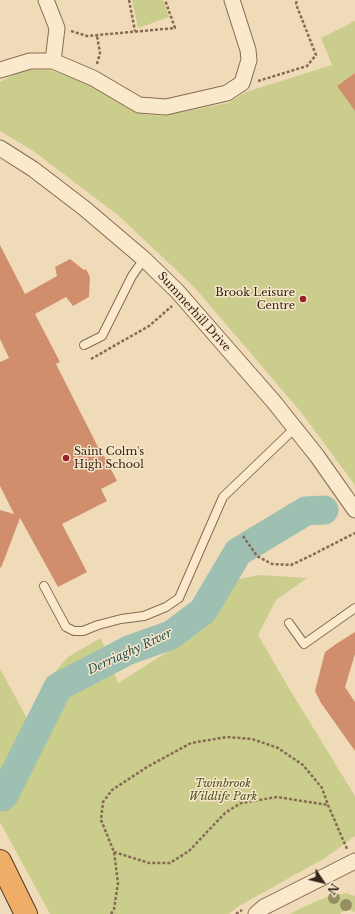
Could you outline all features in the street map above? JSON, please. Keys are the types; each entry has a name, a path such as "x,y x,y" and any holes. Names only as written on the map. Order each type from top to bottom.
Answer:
{"highway":[{"path":"0,861 26,914"}],"street":[{"path":"46,0 57,28 53,62"},
{"path":"0,70 30,61 53,62 93,78 139,105 166,107 227,93 242,83 249,60 248,50 232,0"},
{"name":"Summerhill Drive","path":"0,148 33,169 84,208 144,259 182,297 274,402 317,456 355,510"},
{"path":"256,914 264,907 354,862"}],"lane":[{"path":"84,345 102,336 132,276 144,259"},
{"path":"44,586 66,627 74,631 83,631 98,624 121,619 144,616 166,607 179,598 223,497 295,428"},
{"path":"289,623 304,644 355,608"}],"path":[{"path":"128,0 135,31"},
{"path":"57,28 87,36 175,28 165,0"},
{"path":"242,83 260,80 307,66 316,55 296,4 297,0"},
{"path":"93,78 100,53 97,35"},
{"path":"91,359 149,326 182,297"},
{"path":"243,536 257,556 272,564 291,565 355,532"},
{"path":"111,914 114,909 118,883 114,852 101,820 103,802 112,790 147,767 191,743 226,737 252,739 278,748 303,765 322,788 328,805 354,862"},
{"path":"114,852 149,863 170,862 189,851 225,813 241,803 277,797 328,805"}],"green space":[{"path":"132,0 163,0 169,17 138,28"},
{"path":"355,21 355,485 301,412 194,287 119,216 32,150 0,131 0,82 22,70 50,70 81,81 141,114 161,116 228,103 246,92 332,65 321,38"},
{"name":"Twinbrook Wildlife Park","path":"260,575 307,578 276,600 258,635 355,796 355,836 325,858 239,906 229,914 50,914 0,822 0,669 29,722 43,686 68,657 101,638 118,683 199,632 219,606 234,580"},
{"path":"347,893 355,896 355,912 347,909 340,914 290,914 329,896"}],"building":[{"path":"355,73 355,111 337,86"},
{"path":"0,245 25,294 57,276 55,267 70,259 84,270 86,269 90,277 89,297 73,306 66,297 35,314 60,362 56,364 102,455 103,454 117,481 101,489 107,501 62,524 87,572 58,587 20,518 1,568 0,567 0,510 14,514 0,486 0,362 9,358 0,339"},
{"path":"355,632 355,654 345,687 355,702 355,751 321,703 315,691 325,652"}],"waterway":[{"name":"Derriaghy River","path":"2,797 58,687 129,650 171,635 203,611 238,552 306,511 324,510"}],"place":[{"name":"Brook Leisure Centre","path":"303,299"},
{"name":"Saint Colm's High School","path":"66,458"}]}
